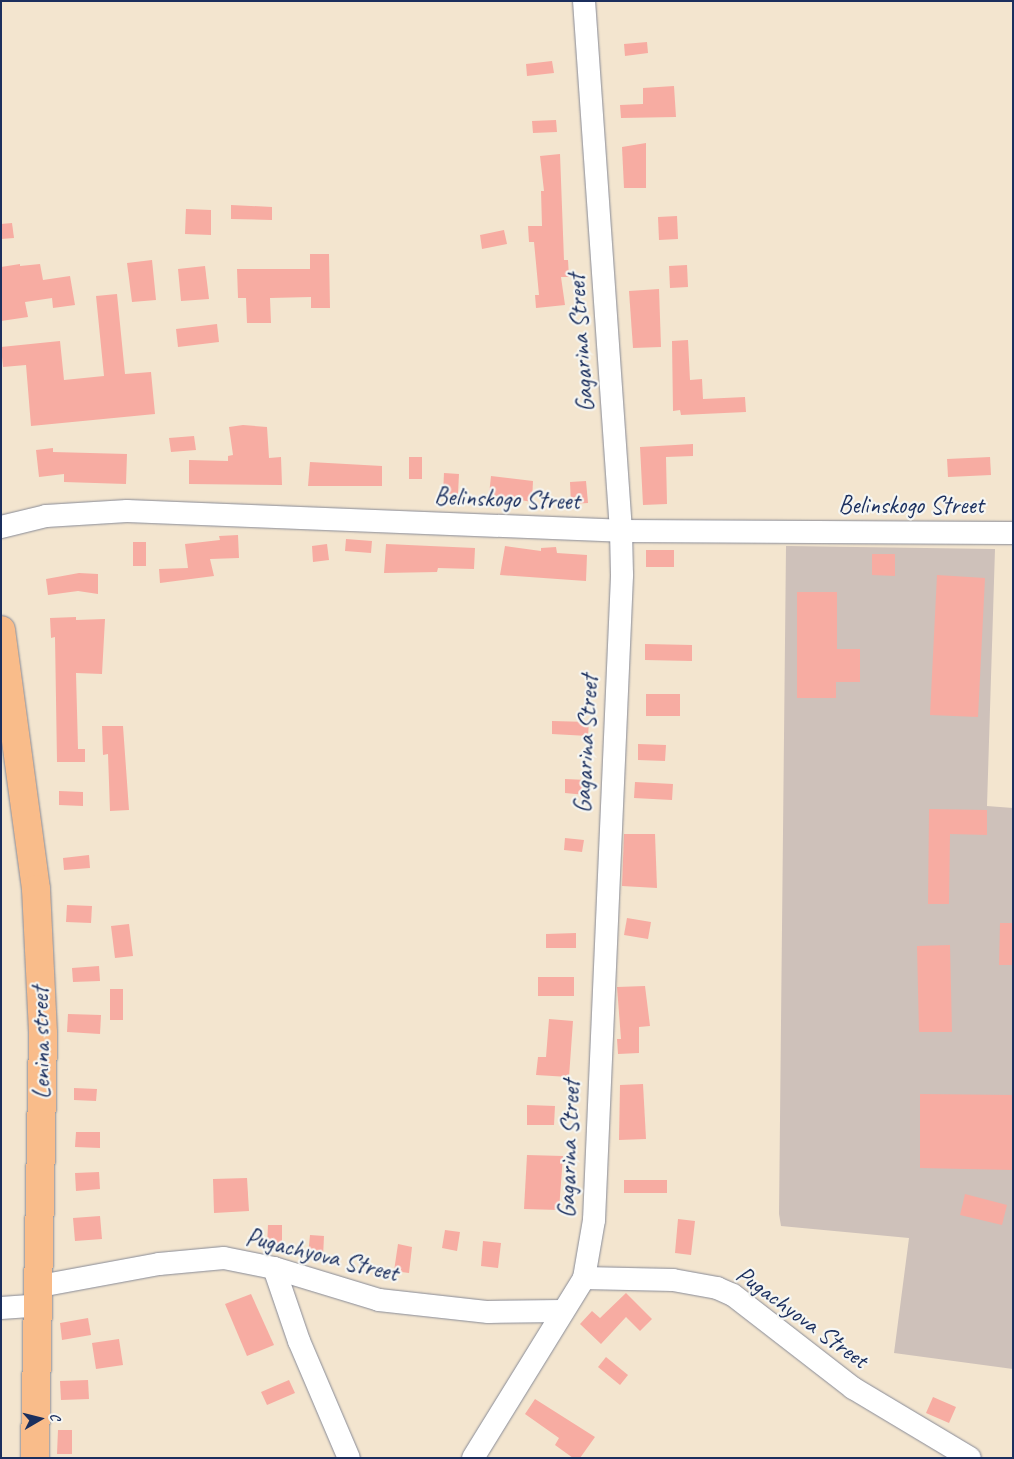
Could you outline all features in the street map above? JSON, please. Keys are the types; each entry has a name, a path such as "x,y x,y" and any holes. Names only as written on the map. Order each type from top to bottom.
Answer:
{"main road":[{"name":"Lenina street","path":"1,630 36,890 43,1034 40,1295 35,1458"}],"street":[{"name":"Gagarina Street","path":"473,1458 584,1278 594,1220 622,531 584,1"},
{"name":"Belinskogo Street","path":"1,527 46,516 127,511 622,531 1013,534"},
{"name":"Pugachyova Street","path":"1,1308 89,1280 159,1264 224,1258 274,1268 379,1300 488,1312 562,1311"},
{"path":"274,1268 299,1341 349,1458"},
{"name":"Pugachyova Street","path":"584,1278 673,1280 717,1288 739,1299 852,1388 970,1458"}],"shaded area":[{"path":"786,546 995,549 987,806 1013,808 1013,1369 894,1353 909,1238 781,1226 779,1214"}],"building":[{"path":"647,42 648,53 625,56 624,44"},
{"path":"552,61 554,73 527,76 526,64"},
{"path":"674,86 676,117 621,118 620,105 643,104 643,88"},
{"path":"556,120 557,132 533,133 532,121"},
{"path":"646,143 646,188 624,188 622,147"},
{"path":"560,154 564,260 568,260 569,277 561,277 565,305 536,308 535,295 539,295 534,242 529,242 528,226 542,226 541,191 544,191 540,156"},
{"path":"231,205 272,207 272,220 231,219"},
{"path":"186,209 211,210 211,235 185,234"},
{"path":"677,216 678,239 659,240 658,217"},
{"path":"12,223 14,238 1,239 1,224"},
{"path":"504,230 507,244 482,249 480,235"},
{"path":"310,254 329,254 330,308 311,308 311,297 270,298 271,323 247,323 246,298 238,298 237,269 310,269"},
{"path":"152,260 156,300 132,302 127,263"},
{"path":"20,264 20,266 40,264 43,280 70,276 75,305 53,308 52,298 25,302 28,317 1,321 1,267"},
{"path":"687,265 688,287 670,288 669,266"},
{"path":"205,266 209,299 181,301 178,269"},
{"path":"659,289 661,347 633,348 629,291"},
{"path":"117,294 125,374 151,372 155,414 31,426 26,365 3,367 1,347 60,341 64,380 104,376 96,296"},
{"path":"217,324 219,342 178,347 176,329"},
{"path":"688,340 690,380 702,379 703,399 745,397 746,412 681,415 680,410 673,411 672,341"},
{"path":"243,425 267,427 269,458 281,457 282,485 189,484 189,460 228,461 228,456 233,455 229,427"},
{"path":"194,436 196,450 171,452 169,438"},
{"path":"693,444 693,456 666,457 667,504 643,505 640,447"},
{"path":"53,448 53,452 127,454 126,484 64,482 64,474 39,477 36,450"},
{"path":"409,457 422,457 422,479 409,479"},
{"path":"990,457 991,475 948,477 947,459"},
{"path":"310,462 382,466 382,486 308,486"},
{"path":"444,473 459,474 458,494 443,494"},
{"path":"491,476 533,481 532,502 489,495"},
{"path":"586,481 588,503 571,504 570,482"},
{"path":"238,535 239,558 210,559 214,576 160,583 159,569 188,568 185,544 220,540 219,536"},
{"path":"346,539 372,541 371,553 345,551"},
{"path":"133,542 146,542 146,566 133,566"},
{"path":"327,544 329,560 313,562 312,546"},
{"path":"386,544 475,548 474,569 438,568 437,572 384,573"},
{"path":"505,546 541,551 541,548 556,547 557,553 587,555 586,581 500,575"},
{"path":"646,550 674,550 674,567 646,567"},
{"path":"872,554 895,554 895,576 872,575"},
{"path":"79,573 98,574 98,594 78,591 48,595 46,579"},
{"path":"937,575 985,578 978,717 930,715"},
{"path":"797,592 837,592 837,649 860,649 860,682 836,682 836,698 797,698"},
{"path":"76,617 76,620 105,619 102,674 76,673 78,749 85,749 85,762 57,762 55,637 51,638 50,618"},
{"path":"645,644 692,645 692,661 645,660"},
{"path":"646,694 680,694 680,716 646,716"},
{"path":"552,721 589,722 588,736 552,734"},
{"path":"102,726 123,726 129,810 110,811 108,754 103,755"},
{"path":"638,744 666,745 665,761 638,760"},
{"path":"565,779 587,780 586,795 565,793"},
{"path":"635,782 673,784 672,800 634,798"},
{"path":"59,791 83,792 83,806 59,805"},
{"path":"929,809 987,810 987,835 950,834 949,904 928,904"},
{"path":"624,834 655,834 657,888 622,886"},
{"path":"565,838 584,840 582,852 564,850"},
{"path":"89,855 90,868 64,870 63,858"},
{"path":"67,905 92,906 91,923 66,922"},
{"path":"627,918 651,922 648,939 624,935"},
{"path":"1000,923 1013,923 1013,965 999,965"},
{"path":"129,924 133,956 115,958 111,926"},
{"path":"576,933 576,948 546,948 546,934"},
{"path":"950,945 952,1032 919,1032 917,946"},
{"path":"99,966 100,981 73,982 72,968"},
{"path":"538,977 574,977 574,996 538,996"},
{"path":"645,986 650,1026 639,1027 639,1053 618,1054 617,1039 621,1039 617,987"},
{"path":"110,989 123,989 123,1020 110,1020"},
{"path":"68,1014 101,1015 100,1034 67,1032"},
{"path":"549,1019 573,1021 569,1077 536,1075 538,1057 546,1057"},
{"path":"643,1084 646,1139 619,1140 620,1085"},
{"path":"74,1088 97,1089 96,1101 74,1100"},
{"path":"920,1094 1013,1095 1013,1170 920,1168"},
{"path":"527,1105 555,1106 554,1125 527,1125"},
{"path":"76,1132 100,1132 100,1148 75,1147"},
{"path":"527,1155 563,1156 559,1210 524,1209"},
{"path":"99,1172 100,1189 76,1191 75,1173"},
{"path":"247,1178 249,1211 214,1213 213,1179"},
{"path":"624,1180 667,1180 667,1193 624,1193"},
{"path":"965,1194 1007,1205 1002,1225 960,1215"},
{"path":"100,1216 102,1239 75,1241 73,1218"},
{"path":"678,1219 695,1221 691,1255 675,1253"},
{"path":"268,1225 282,1225 282,1246 267,1246"},
{"path":"445,1230 460,1232 457,1251 442,1248"},
{"path":"310,1235 324,1236 323,1257 308,1256"},
{"path":"483,1241 501,1243 498,1268 481,1266"},
{"path":"398,1244 412,1247 409,1273 394,1271"},
{"path":"626,1293 652,1319 640,1331 626,1317 601,1344 580,1324 592,1311 600,1318"},
{"path":"251,1294 274,1345 247,1356 225,1304"},
{"path":"88,1318 91,1335 62,1340 60,1323"},
{"path":"119,1339 123,1365 96,1369 92,1343"},
{"path":"606,1357 628,1375 620,1385 598,1367"},
{"path":"88,1380 89,1399 61,1400 60,1381"},
{"path":"289,1380 295,1393 267,1405 261,1392"},
{"path":"933,1397 956,1407 949,1423 926,1413"},
{"path":"535,1399 595,1437 580,1458 573,1458 555,1445 559,1438 525,1414"},
{"path":"58,1430 72,1430 72,1454 57,1454"}]}
